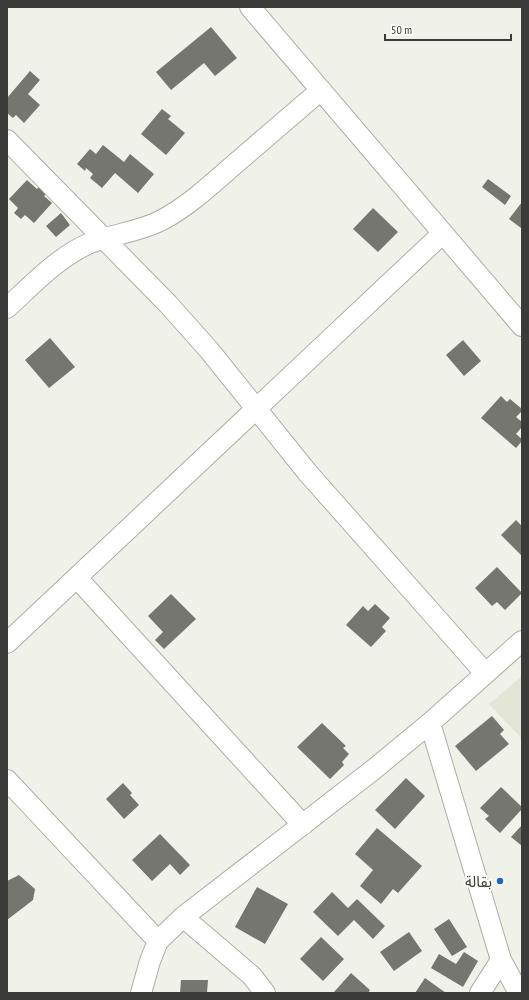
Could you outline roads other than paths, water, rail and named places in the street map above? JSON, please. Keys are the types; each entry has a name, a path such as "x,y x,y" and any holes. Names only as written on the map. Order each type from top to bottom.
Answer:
{"street":[{"path":"250,7 522,326"},
{"path":"7,308 59,262 79,249 104,238 135,231 161,220 185,205 214,183 321,90"},
{"path":"7,140 168,304 209,350 307,472 485,672"},
{"path":"7,643 257,410 442,234"},
{"path":"77,578 303,825"},
{"path":"141,993 158,941 183,917 373,770 430,723 485,672 522,641"},
{"path":"430,723 501,960 519,993"},
{"path":"7,780 158,941"},
{"path":"183,917 252,976 265,993"},
{"path":"480,993 501,960"}],"place":[{"name":"بقالة","path":"500,881"}]}
